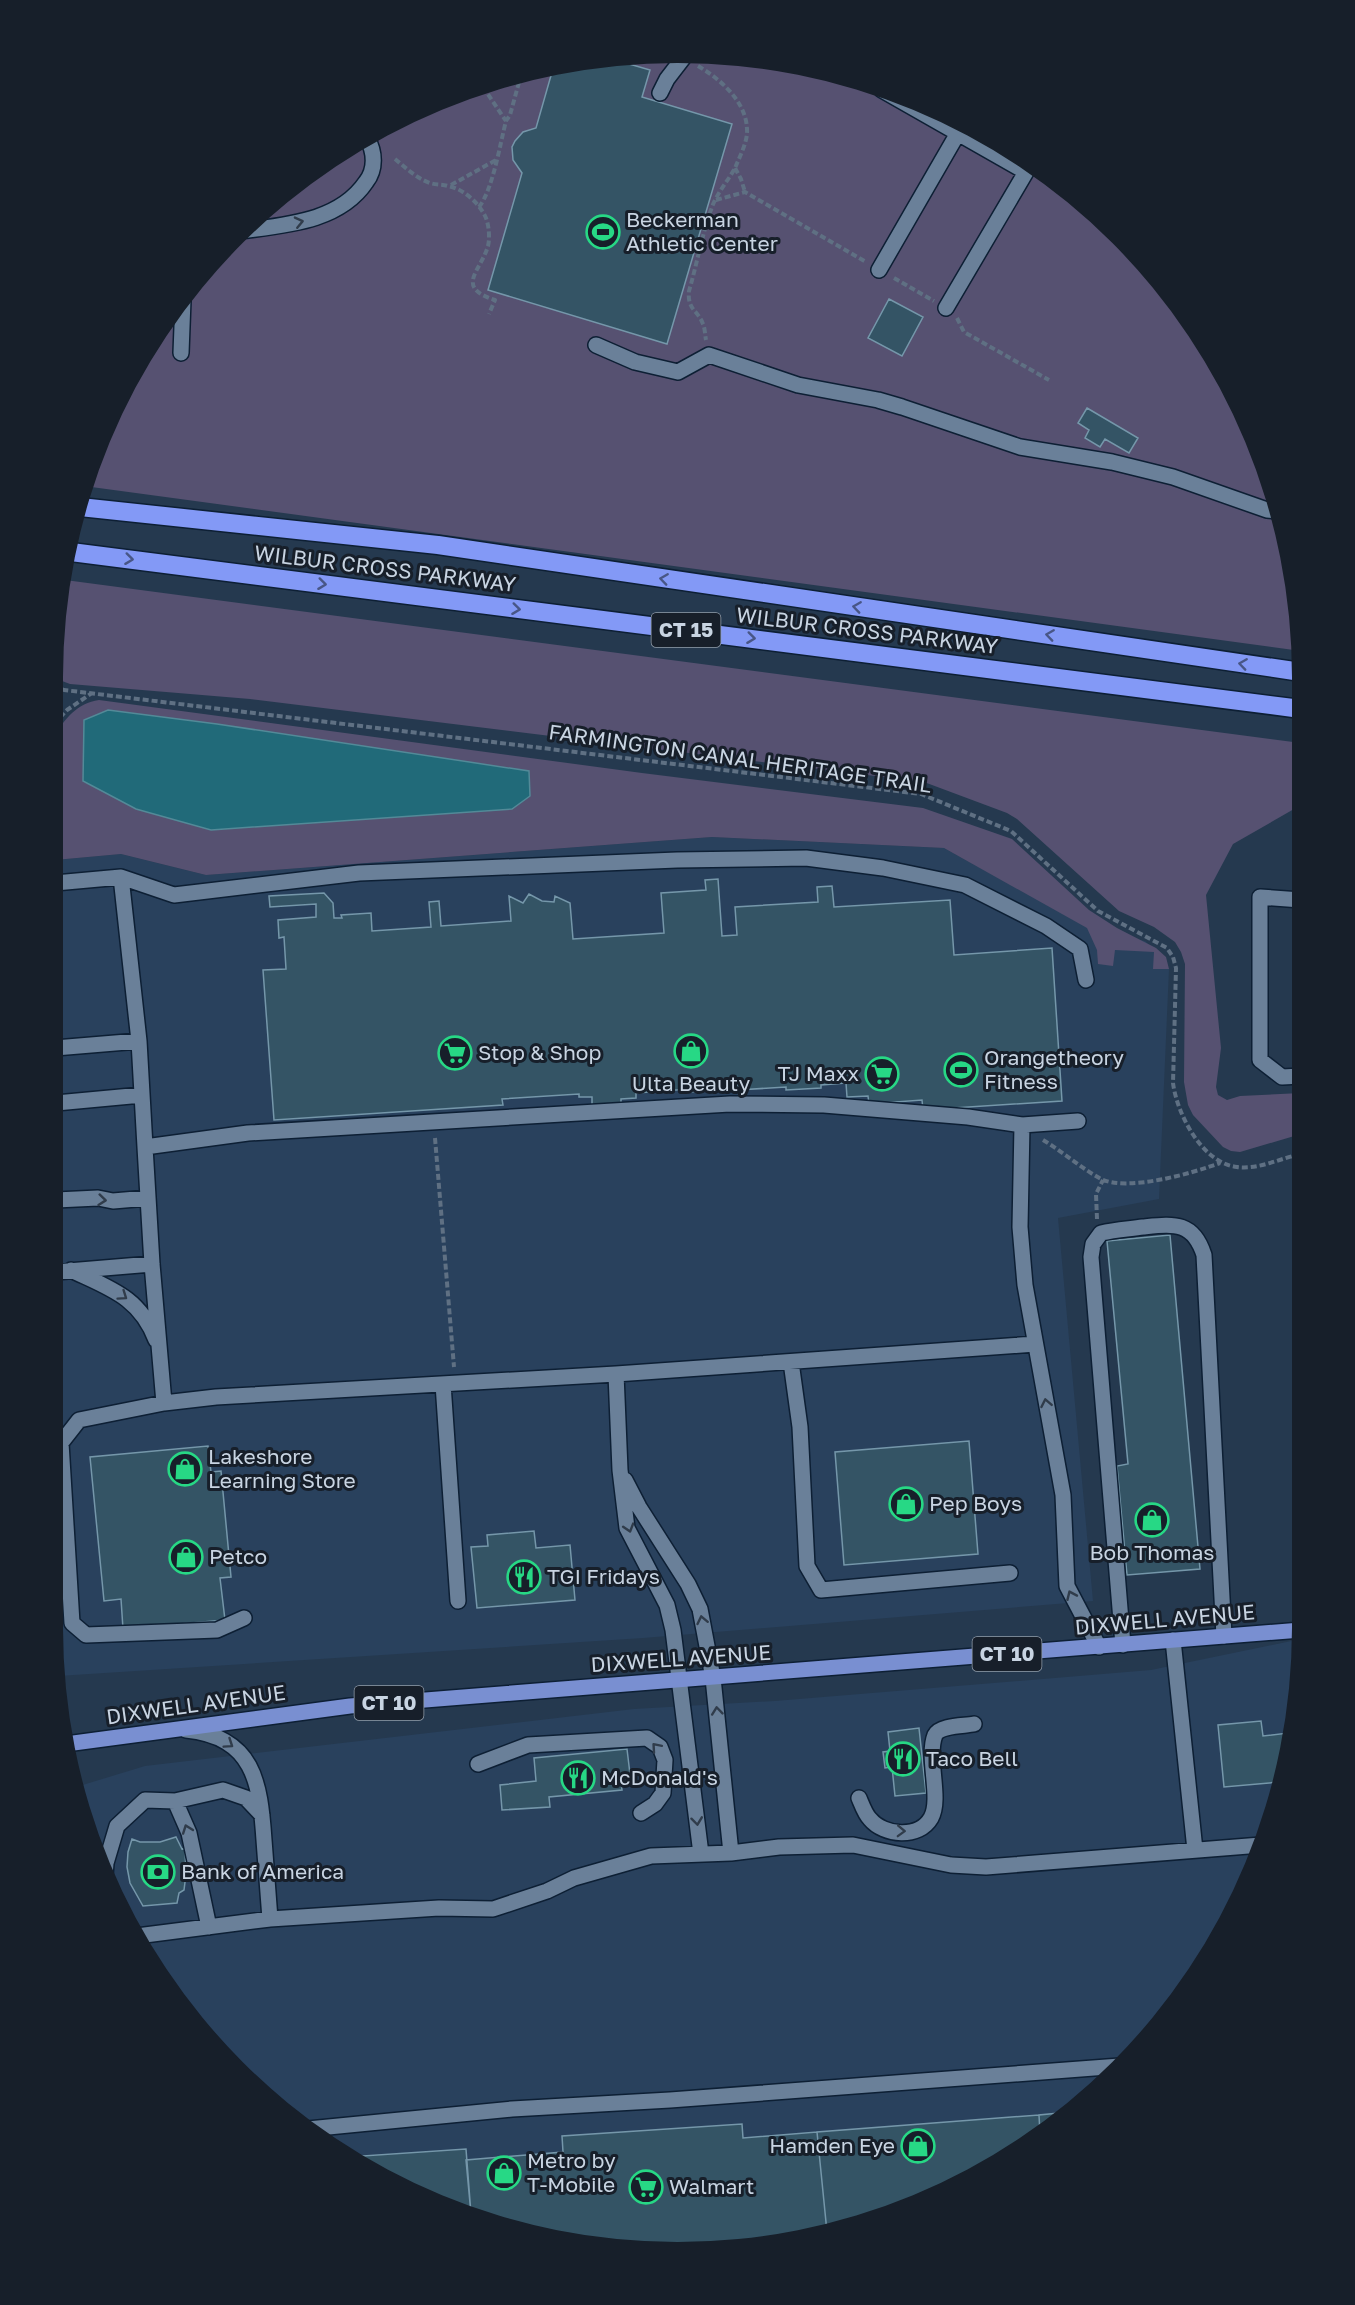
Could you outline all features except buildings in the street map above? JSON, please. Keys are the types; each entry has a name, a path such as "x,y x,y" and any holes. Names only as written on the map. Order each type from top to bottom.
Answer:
{"highway":[{"name":"WILBUR CROSS PARKWAY","path":"87,508 438,545 1292,671"},
{"name":"WILBUR CROSS PARKWAY","path":"76,553 1292,707"}],"main road":[{"name":"DIXWELL AVENUE","path":"74,1743 350,1706 1292,1631"}],"lane":[{"path":"660,93 667,78 679,63"},
{"path":"933,119 1026,172 946,308"},
{"path":"879,270 958,133"},
{"path":"258,228 299,222 323,215 347,202 361,189 373,170 370,145"},
{"path":"181,353 182,314"},
{"path":"596,345 635,362 678,372 709,355 798,385 902,406 1020,447 1112,462 1163,474 1269,510"},
{"path":"63,882 121,877 174,895 359,873 677,860 806,858 883,868 965,885 1046,926 1080,949 1086,980"},
{"path":"121,877 140,1041 152,1264 164,1403"},
{"path":"1292,899 1260,897 1260,1060 1282,1077 1292,1076"},
{"path":"63,1047 140,1041"},
{"path":"63,1102 142,1095"},
{"path":"146,1147 272,1132 730,1104 832,1106 968,1117 1022,1125 1078,1121"},
{"path":"1022,1125 1020,1227 1025,1285 1063,1495 1067,1586 1099,1647"},
{"path":"63,1200 98,1198 113,1201 148,1198"},
{"path":"1122,1645 1090,1257 1093,1244 1101,1233 1173,1224 1186,1229 1199,1240 1204,1255 1224,1636"},
{"path":"64,1271 152,1264"},
{"path":"64,1271 127,1297 145,1318 159,1349"},
{"path":"63,1440 79,1420 164,1403 216,1397 616,1374 1035,1344"},
{"path":"791,1362 800,1427 807,1566 822,1590 1010,1574"},
{"path":"616,1374 620,1470 627,1528 667,1605 673,1630 701,1854"},
{"path":"443,1384 458,1601"},
{"path":"620,1470 639,1508 688,1584 699,1609 713,1678 731,1853"},
{"path":"63,1476 72,1623 86,1635 218,1630 244,1618"},
{"path":"1173,1640 1195,1851"},
{"path":"859,1798 870,1820 888,1830 909,1832 924,1826 931,1819 934,1809 932,1751 936,1734 940,1729 974,1724"},
{"path":"174,1728 213,1735 237,1749 250,1768 259,1790 270,1919"},
{"path":"478,1764 528,1745 647,1738 660,1747 665,1760 663,1793 655,1804 641,1813"},
{"path":"108,1857 117,1826 145,1800 175,1801 223,1790 246,1798 262,1815"},
{"path":"175,1801 189,1833 209,1927"},
{"path":"145,1935 270,1919 439,1908 493,1909 547,1891 574,1878 651,1856 731,1853 779,1847 853,1845 951,1865 986,1867 1251,1846"},
{"path":"321,2128 512,2109 670,2100 1107,2067"}],"path":[{"path":"694,63 716,76 736,99 747,127 746,141 735,168 716,200 705,232 688,300 694,313 703,323 709,355"},
{"path":"479,207 483,202 519,84"},
{"path":"487,94 506,121"},
{"path":"395,159 414,175 432,184 450,186 472,198 479,207 486,219 488,245 473,274 472,281 481,296 495,300 489,314"},
{"path":"450,186 496,160"},
{"path":"735,168 745,192 946,308 960,321 964,332 1049,380"},
{"path":"716,200 745,192"},
{"name":"FARMINGTON CANAL HERITAGE TRAIL","path":"63,690 921,795 1004,827 1017,836 1098,911 1167,948 1170,952 1176,968 1173,1083 1175,1097 1188,1127 1220,1163"},
{"path":"63,714 93,692"},
{"path":"1022,1125 1103,1180 1128,1184 1191,1172 1220,1163 1239,1168 1292,1156"},
{"path":"435,1138 454,1368"},
{"path":"1101,1233 1096,1216 1096,1194 1103,1180"}],"shaded area":[{"name":"Beckerman Athletic Center","path":"637,64 718,64 758,68 837,84 875,96 949,126 985,145 1052,190 1083,215 1140,272 1165,303 1210,370 1245,442 1271,518 1280,558 1287,597 1291,650 94,487 110,442 145,370 190,303 215,272 272,215 303,190 370,145 442,110 518,84 558,75"},
{"path":"71,581 1292,742 1292,810 1233,844 1206,895 1221,1048 1216,1087 1218,1095 1227,1100 1240,1096 1292,1093 1292,1137 1240,1152 1231,1151 1223,1147 1193,1115 1188,1105 1184,1082 1185,964 1175,942 1154,927 1119,911 1017,819 1007,813 924,782 250,699 70,684 63,681 63,678 64,637"},
{"path":"99,700 642,773 923,808 1012,839 1089,910 1117,928 1156,948 1166,957 1169,969 1153,969 1154,952 1115,950 1113,966 1098,964 1097,950 1087,928 944,848 712,837 206,875 121,854 63,859 63,724 78,708"},
{"path":"108,710 529,771 530,796 512,809 211,830 136,809 83,781 84,720"},
{"path":"712,837 944,848 1088,928 1145,941 1160,955 1169,969 1159,1199 1058,1218 1093,1601 643,1638 65,1676 63,859 121,854 206,875"},
{"path":"1292,1641 1287,1708 1271,1787 1259,1825 1229,1899 1188,1969 1140,2033 1083,2090 1052,2115 985,2160 949,2179 875,2209 837,2221 758,2237 718,2241 637,2241 597,2237 518,2221 442,2195 406,2179 336,2138 272,2090 215,2033 190,2002 145,1935 126,1899 110,1863 83,1785 145,1766 634,1709 775,1701 1151,1670"}],"place":[{"name":"Beckerman Athletic Center","path":"603,232"},
{"name":"Ulta Beauty","path":"691,1051"},
{"name":"Stop & Shop","path":"455,1053"},
{"name":"Orangetheory Fitness","path":"961,1070"},
{"name":"TJ Maxx","path":"882,1074"},
{"name":"Lakeshore Learning Store","path":"185,1469"},
{"name":"Pep Boys","path":"906,1504"},
{"name":"Bob Thomas","path":"1152,1520"},
{"name":"Petco","path":"186,1557"},
{"name":"TGI Fridays","path":"524,1577"},
{"name":"Taco Bell","path":"903,1759"},
{"name":"McDonald's","path":"578,1778"},
{"name":"Bank of America","path":"158,1872"},
{"name":"Hamden Eye","path":"918,2146"},
{"name":"Metro by T-Mobile","path":"504,2173"},
{"name":"Walmart","path":"646,2187"}]}
